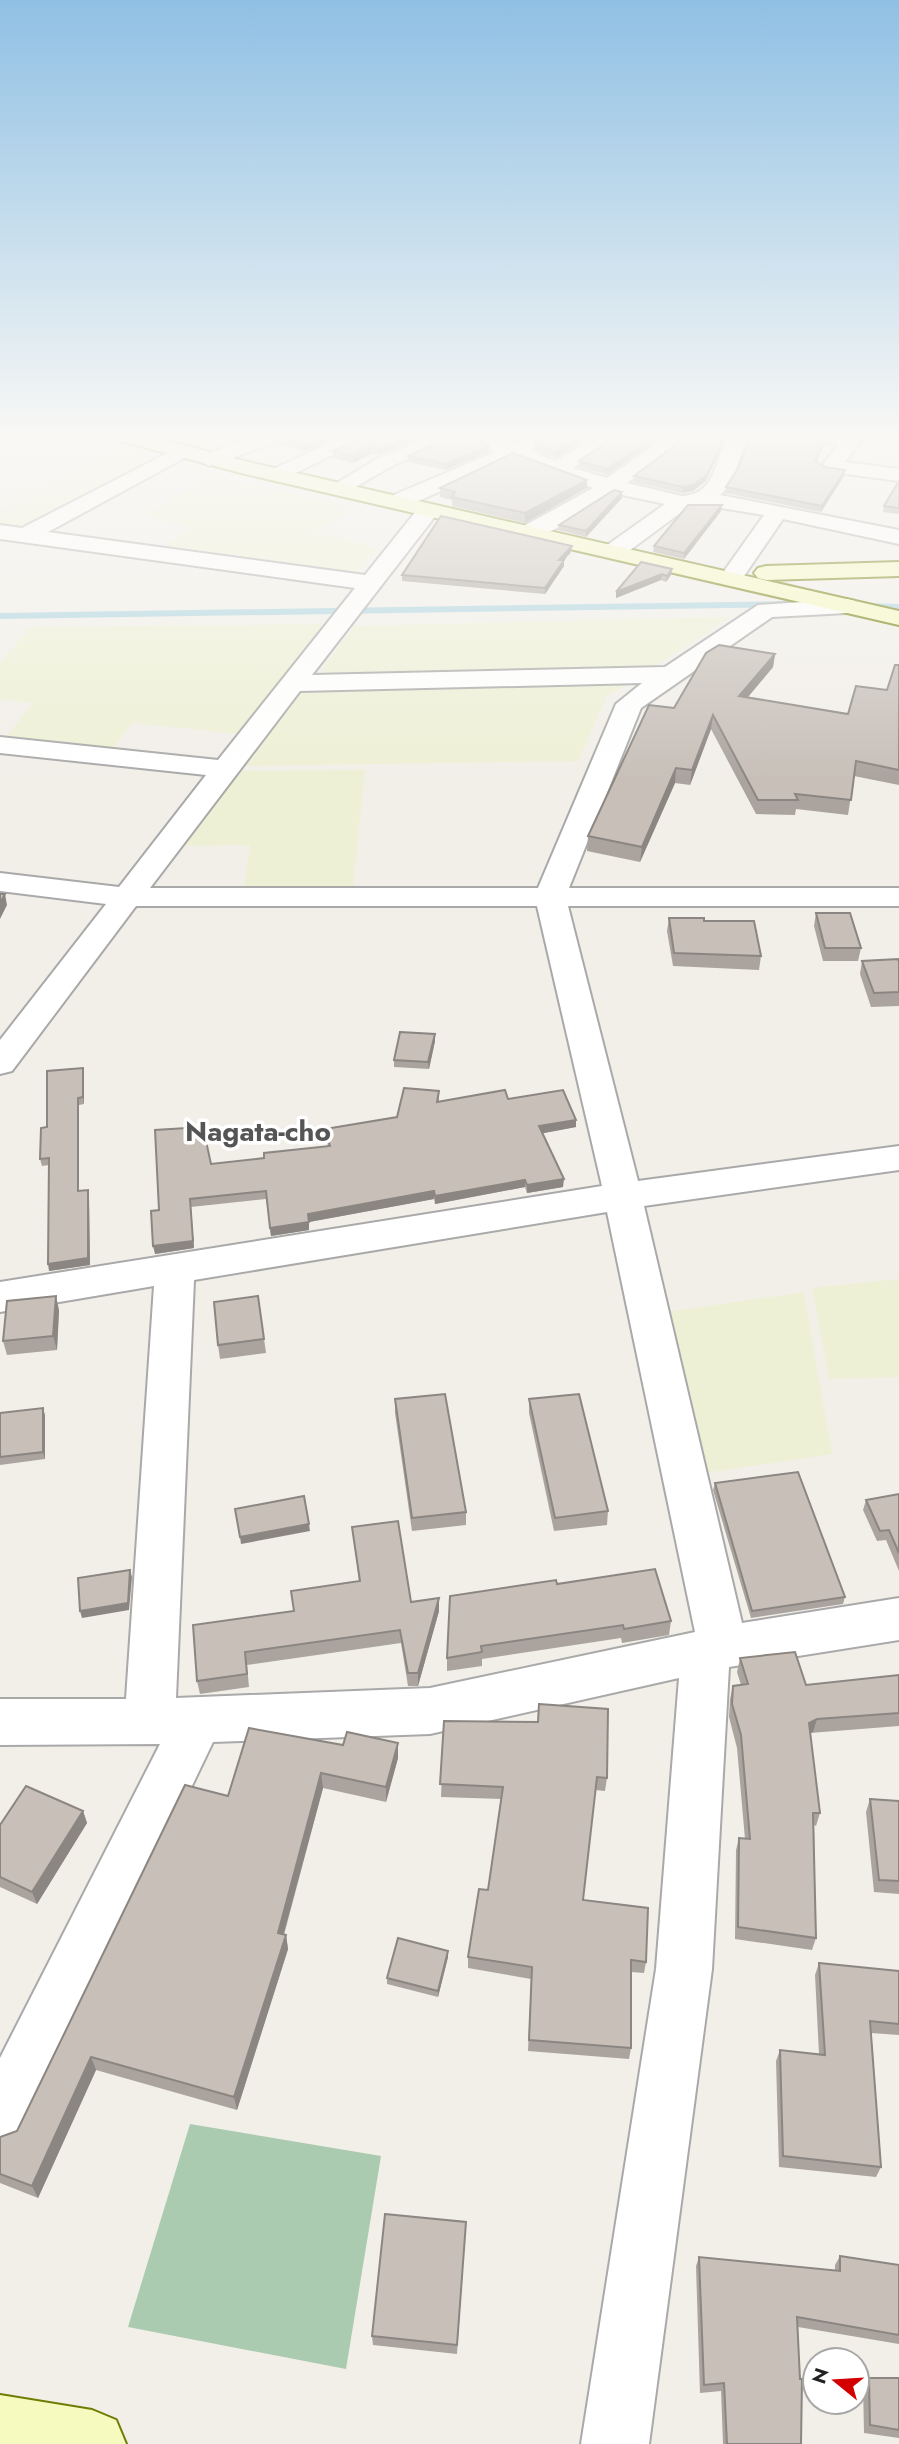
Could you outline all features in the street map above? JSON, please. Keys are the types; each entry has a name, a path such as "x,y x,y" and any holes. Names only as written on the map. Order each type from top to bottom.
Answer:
{"main road":[{"path":"614,551 724,574 770,588 899,618"},
{"path":"724,574 899,569"},
{"path":"0,2429 92,2444"}],"street":[{"path":"141,551 371,583"},
{"path":"0,1063 291,683 396,551"},
{"path":"724,574 744,551"},
{"path":"615,2444 684,1969 715,1648 624,1196 550,897 629,704 766,610 839,604"},
{"path":"291,683 670,675"},
{"path":"0,745 225,769"},
{"path":"0,882 126,897 899,897"},
{"path":"0,1297 624,1196 899,1158"},
{"path":"0,2121 174,1721 175,1269"},
{"path":"0,1722 174,1721 430,1710 715,1648 899,1619"}],"green space":[{"path":"174,551 376,551 356,575"},
{"path":"730,617 654,667 332,675 321,670 354,626"},
{"path":"323,624 239,734 132,723 112,750 4,739 33,703 0,699 0,663 31,627"},
{"path":"630,683 607,696 578,761 240,766 301,685"},
{"path":"365,770 353,888 244,889 250,845 180,846 236,771"},
{"path":"899,1279 899,1377 829,1379 812,1288"},
{"path":"804,1292 832,1454 704,1473 667,1312"},
{"path":"190,2124 381,2156 346,2369 128,2327"}],"building":[{"path":"418,551 567,551 559,560 564,560 545,588 402,575"},
{"path":"641,562 672,569 667,576 662,574 616,592"},
{"path":"719,645 775,654 739,696 848,714 856,686 887,690 895,665 899,665 899,770 856,761 851,800 795,794 798,800 758,800 713,715 692,770 676,768 642,847 588,836 649,705 674,708 706,653"},
{"path":"816,913 850,913 861,948 825,948"},
{"path":"669,918 754,921 761,956 674,953"},
{"path":"898,959 899,992 874,993 862,961"},
{"path":"400,1032 435,1034 428,1062 394,1060"},
{"path":"83,1068 83,1097 78,1098 78,1191 88,1190 88,1258 48,1264 49,1158 40,1159 41,1128 47,1127 47,1071"},
{"path":"404,1088 439,1091 437,1102 505,1090 508,1099 563,1090 576,1120 539,1126 564,1179 527,1185 525,1180 435,1196 434,1191 308,1214 309,1222 270,1228 266,1191 190,1199 193,1241 153,1246 151,1211 159,1210 155,1130 203,1127 211,1164 264,1158 264,1153 330,1146 325,1129 397,1117"},
{"path":"56,1296 53,1336 3,1341 7,1301"},
{"path":"258,1296 264,1339 218,1345 214,1302"},
{"path":"445,1394 466,1512 412,1518 395,1399"},
{"path":"579,1394 608,1511 555,1518 529,1399"},
{"path":"43,1408 43,1452 0,1457 0,1413"},
{"path":"798,1472 845,1597 752,1611 715,1483"},
{"path":"899,1494 899,1553 889,1530 880,1531 866,1500"},
{"path":"304,1496 309,1524 240,1537 235,1509"},
{"path":"398,1521 411,1602 439,1598 418,1673 408,1673 400,1630 245,1652 247,1674 197,1681 193,1625 294,1611 291,1591 360,1581 352,1527"},
{"path":"655,1569 671,1621 624,1629 623,1625 481,1646 482,1652 447,1658 450,1596"},
{"path":"130,1570 128,1603 80,1611 78,1578"},
{"path":"795,1652 806,1685 899,1675 899,1713 817,1719 809,1723 820,1813 813,1813 816,1938 738,1927 739,1838 750,1839 741,1735 732,1704 733,1686 748,1684 740,1658"},
{"path":"539,1704 608,1709 607,1778 597,1777 583,1900 648,1908 646,1962 631,1960 631,2048 529,2040 532,1967 468,1957 479,1889 488,1890 503,1787 440,1784 444,1721 538,1722"},
{"path":"249,1728 343,1745 347,1732 398,1743 386,1787 321,1773 278,1933 286,1935 234,2097 91,2057 32,2186 0,2174 0,2137 17,2131 185,1785 228,1796"},
{"path":"26,1786 83,1811 32,1892 0,1877 0,1825"},
{"path":"870,1799 899,1801 899,1881 879,1880"},
{"path":"398,1938 448,1951 438,1991 387,1978"},
{"path":"819,1963 899,1971 899,2024 870,2021 881,2167 783,2156 780,2050 825,2055"},
{"path":"385,2214 466,2222 457,2345 372,2336"},
{"path":"840,2256 899,2265 899,2335 797,2317 801,2444 727,2444 724,2383 704,2385 699,2257 840,2271"},
{"path":"871,2378 899,2378 899,2430 870,2425"}],"waterway":[{"path":"0,616 792,604"},
{"path":"867,606 899,607"}],"district":[{"name":"Nagata-cho","path":"258,1131"}]}
